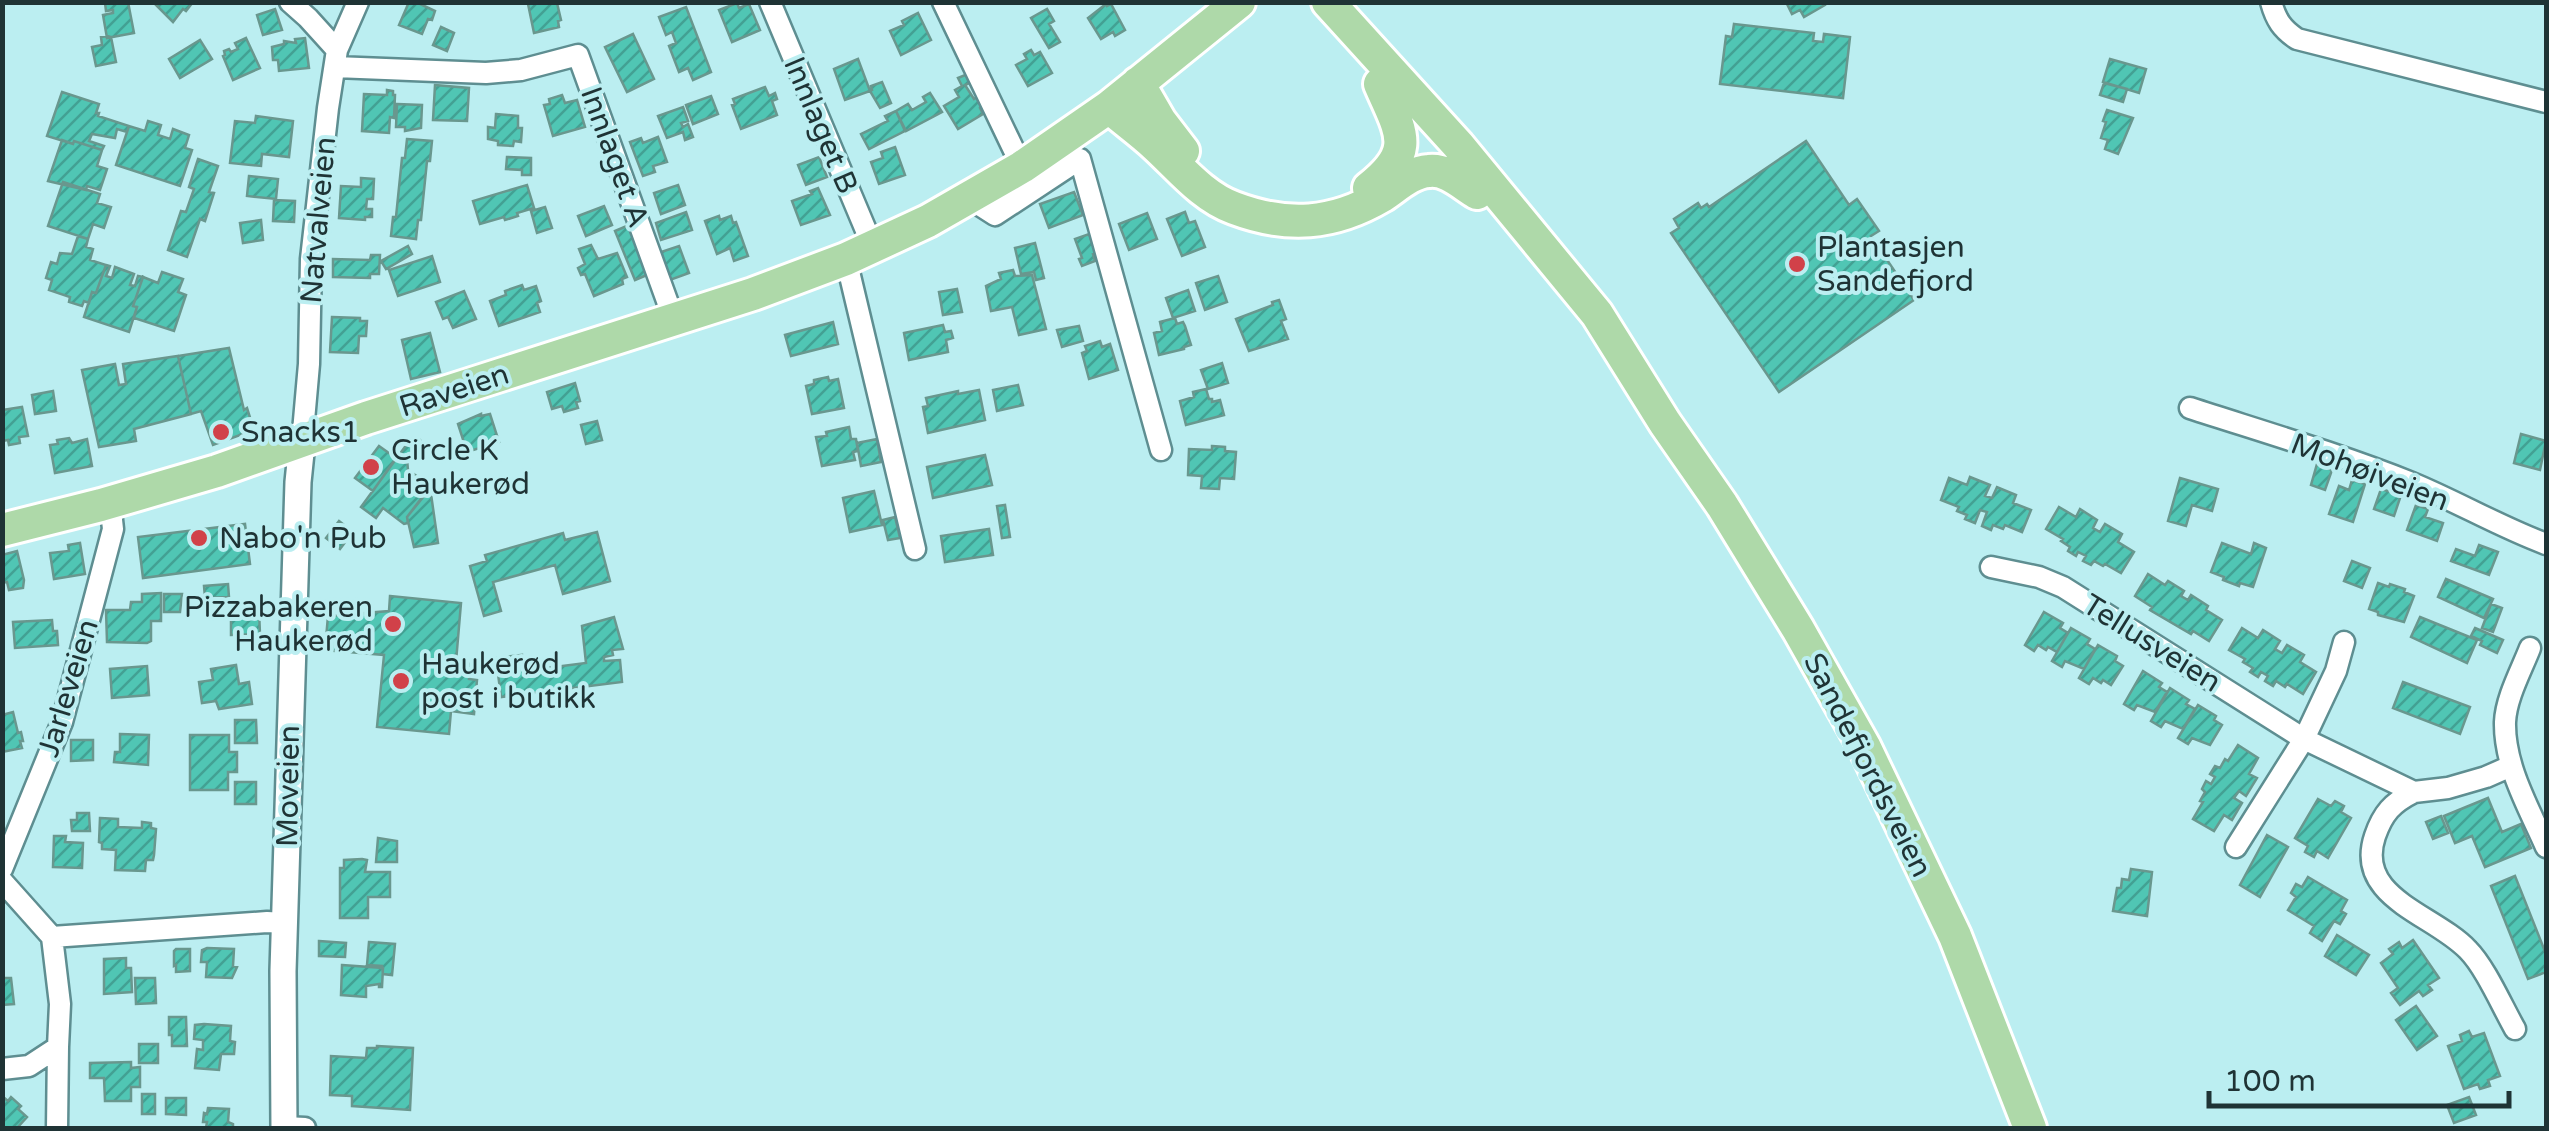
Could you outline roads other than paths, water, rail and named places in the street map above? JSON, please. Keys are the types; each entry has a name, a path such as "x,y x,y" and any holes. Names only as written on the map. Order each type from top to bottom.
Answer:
{"main road":[{"name":"Sandefjordsveien","path":"1302,2 1477,193 1666,423"},
{"name":"Sandefjordsveien","path":"1328,2 1458,146 1598,314 1762,569 1864,746 1954,936 2030,1128"},
{"name":"Raveien","path":"2,530 217,471 366,418 753,294 860,253 970,199 1022,167 1108,107 1235,5"},
{"path":"1138,83 1160,121 1203,174 1225,190 1280,208 1312,209 1371,187 1394,165 1402,147 1400,129 1380,84"},
{"path":"1108,107 1206,193 1229,207 1266,219 1291,223 1353,210 1428,170 1444,172 1477,193"}],"street":[{"path":"290,2 308,18 336,58"},
{"name":"Natvalveien","path":"302,443 309,364 311,259 336,58 358,2"},
{"name":"Innlaget B","path":"770,2 860,253"},
{"path":"944,2 1022,167"},
{"path":"2272,2 2283,30 2297,39 2546,102"},
{"name":"Innlaget A","path":"336,58 486,73 521,70 578,55 674,320"},
{"path":"970,199 996,215 1080,159 1161,450"},
{"path":"860,253 915,549"},
{"name":"Mohøiveien","path":"2190,408 2413,484 2512,532 2546,544"},
{"name":"Moveien","path":"284,1128 284,923 302,443"},
{"name":"Jarleveien","path":"2,869 62,722 113,530 110,502"},
{"name":"Tellusveien","path":"1992,567 2039,577 2063,587 2304,739 2414,792"},
{"path":"2236,847 2304,739 2336,671 2344,642"},
{"path":"2530,648 2505,722 2511,766 2546,847"},
{"path":"2511,766 2448,788 2414,792 2394,802 2379,823 2371,847 2371,868 2381,887 2450,932 2472,954 2515,1029"},
{"path":"2,881 52,936 60,1004 58,1128"},
{"path":"52,936 284,923"},
{"path":"2,1069 28,1066 58,1047"},
{"path":"284,1128 305,1128"}],"place":[{"name":"Plantasjen Sandefjord","path":"1797,264"},
{"name":"Snacks1","path":"221,432"},
{"name":"Circle K Haukerød","path":"371,467"},
{"name":"Nabo'n Pub","path":"199,538"},
{"name":"Pizzabakeren Haukerød","path":"393,624"},
{"name":"Haukerød post i butikk","path":"401,681"}]}
